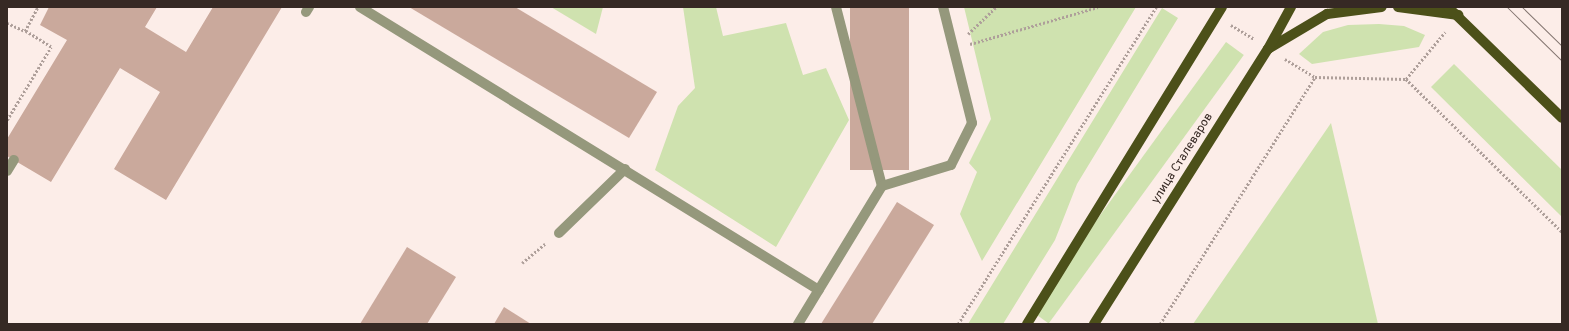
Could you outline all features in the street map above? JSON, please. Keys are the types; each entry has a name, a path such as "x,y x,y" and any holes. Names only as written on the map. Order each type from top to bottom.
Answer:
{"main road":[{"name":"улица Сталеваров","path":"1094,324 1268,48 1291,7"},
{"path":"1268,48 1327,14 1382,7"},
{"path":"1398,7 1459,15"},
{"path":"1448,7 1459,15 1562,118"},
{"path":"1027,324 1220,10"}],"lane":[{"path":"360,7 819,290"},
{"path":"836,7 882,186"},
{"path":"798,324 882,186 951,164 972,123 943,7"},
{"path":"7,171 14,160"},
{"path":"559,233 625,170"}],"path":[{"path":"25,31 38,7"},
{"path":"953,48 996,7"},
{"path":"953,48 1098,7"},
{"path":"958,324 1156,7"},
{"path":"1406,79 1459,15"},
{"path":"7,23 25,31 51,48 7,120"},
{"path":"1160,324 1316,77 1406,79 1562,232"},
{"path":"522,263 559,233"}],"green space":[{"path":"551,7 603,7 596,34"},
{"path":"683,7 716,7 723,36 786,23 803,75 826,68 849,120 776,247 655,170 678,106 695,88"},
{"path":"964,7 1136,7 982,261 960,214 977,172 969,163 991,119"},
{"path":"1162,8 1178,18 1077,184 1055,240 1003,324 968,324"},
{"path":"1379,24 1404,26 1425,35 1419,47 1312,64 1299,54 1323,32 1348,25"},
{"path":"1226,42 1244,55 1049,324 1031,311"},
{"path":"1454,64 1562,170 1562,217 1431,87"},
{"path":"1331,123 1378,324 1193,324"}],"building":[{"path":"49,7 157,7 145,27 186,52 213,7 282,7 166,200 114,169 160,92 120,68 51,182 7,156 7,139 67,40 40,25"},
{"path":"409,7 515,7 657,92 629,138"},
{"path":"850,7 909,7 909,170 850,170"},
{"path":"897,202 934,225 872,324 821,324"},
{"path":"407,247 456,277 427,324 360,324"},
{"path":"504,307 531,324 494,324"}],"tram line":[{"path":"1507,7 1562,61"},
{"path":"1522,7 1562,46"}]}
